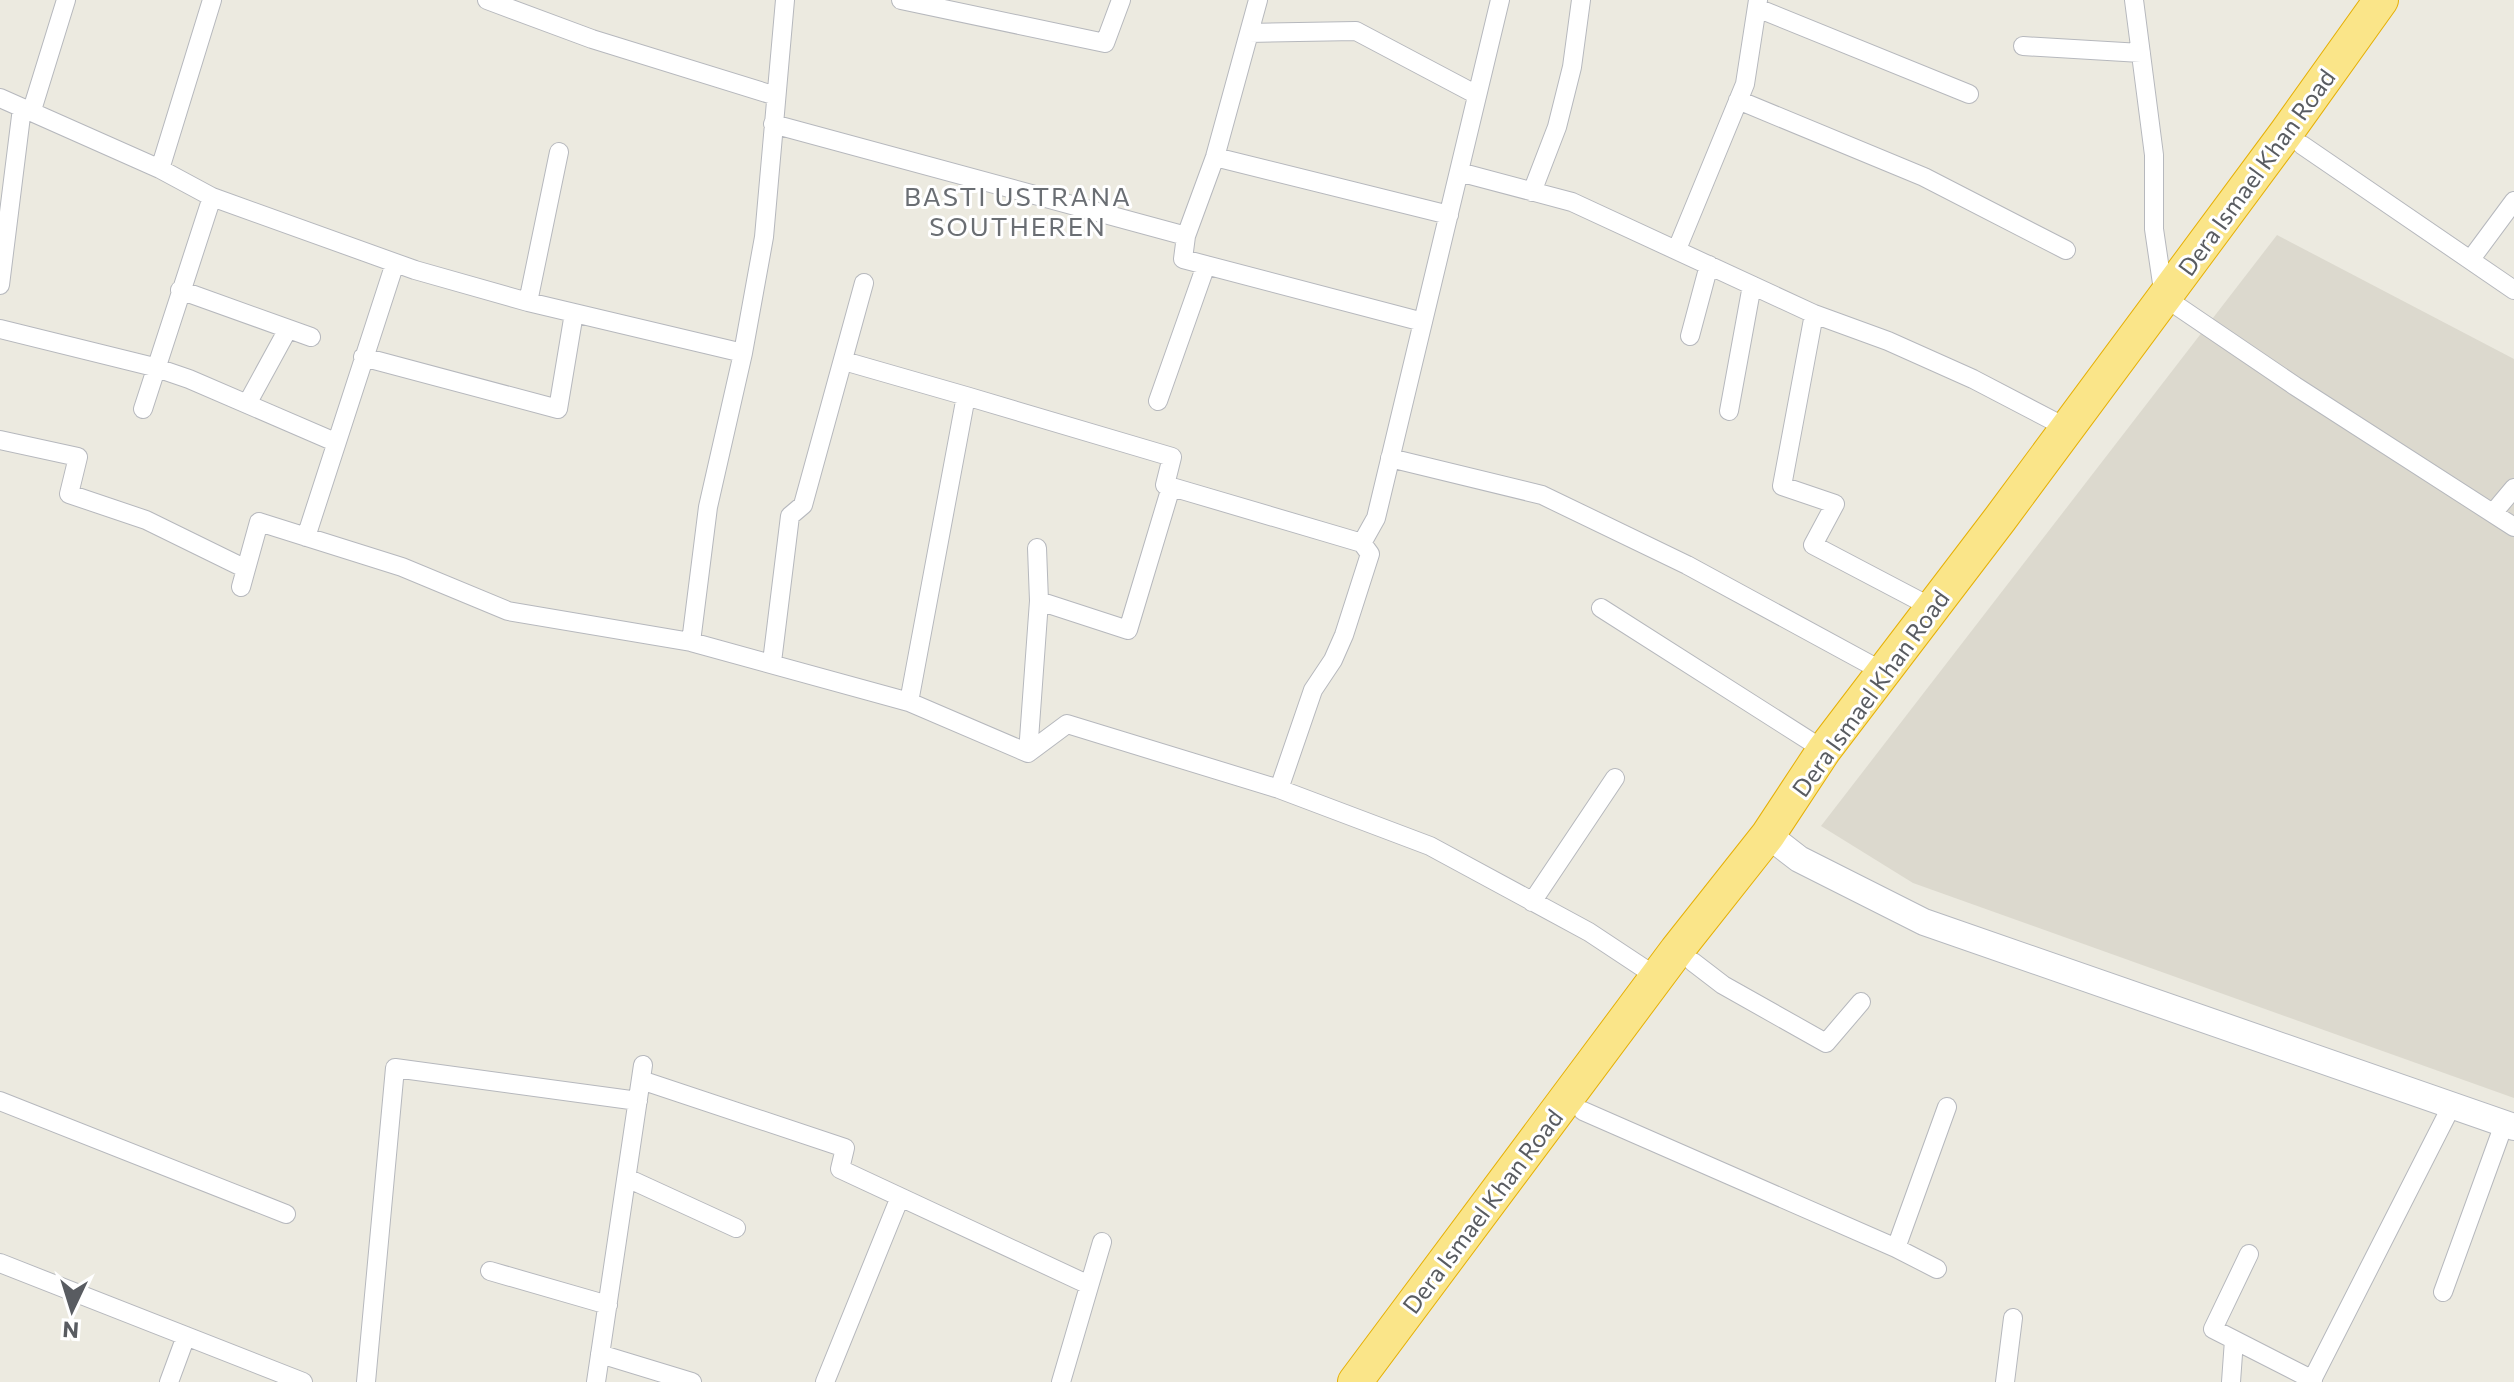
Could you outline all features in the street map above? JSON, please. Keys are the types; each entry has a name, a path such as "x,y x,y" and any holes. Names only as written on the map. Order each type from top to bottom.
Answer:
{"highway":[{"name":"Dera Ismael Khan Road","path":"1355,1382 1657,977 1837,766 2016,531 2381,0"},
{"name":"Dera Ismael Khan Road","path":"1380,1382 1693,962 1776,841 1824,750 1882,671 2000,519 2065,427 2172,304 2302,145 2406,0"}],"street":[{"path":"0,285 27,109 66,0"},
{"path":"160,169 212,0"},
{"path":"487,0 592,39 776,96"},
{"path":"691,642 708,507 743,353 764,237 785,0"},
{"path":"901,0 1105,43 1121,0"},
{"path":"1258,0 1215,157 1186,236 1183,259 1423,322"},
{"path":"1362,543 1376,518 1500,0"},
{"path":"1532,192 1561,112 1572,67 1581,0"},
{"path":"2134,0 2154,155 2154,229 2172,304 2514,527"},
{"path":"1677,249 1745,84 1758,4 1969,94"},
{"path":"1249,33 1356,31 1477,95"},
{"path":"2023,46 2141,53"},
{"path":"0,98 160,169 212,197 395,263 528,302 743,353"},
{"path":"1738,100 1924,177 2066,250"},
{"path":"773,124 1186,236"},
{"path":"2302,145 2514,290"},
{"path":"528,302 559,152"},
{"path":"1215,157 1449,215"},
{"path":"1459,172 1572,202 1814,314 1888,341 1973,379 2065,427"},
{"path":"143,409 154,367 212,197"},
{"path":"2471,259 2514,201"},
{"path":"306,537 395,263"},
{"path":"1158,401 1206,265"},
{"path":"1690,336 1709,265"},
{"path":"772,662 790,516 803,505 864,283"},
{"path":"1729,411 1752,285"},
{"path":"180,290 311,337"},
{"path":"363,357 558,409 574,313"},
{"path":"1814,314 1782,486 1835,504 1813,545 1931,607"},
{"path":"0,329 154,367 335,442"},
{"path":"247,404 288,329"},
{"path":"844,361 1172,457 1165,485 1362,543 1370,554 1344,635 1333,660 1313,690 1279,789"},
{"path":"909,702 966,396"},
{"path":"0,440 78,457 69,494 146,520 244,578 259,522 402,567 508,611 691,642 909,702 1028,753"},
{"path":"1390,458 1542,495 1687,565 1882,671"},
{"path":"1039,601 1128,630 1171,487"},
{"path":"2493,513 2514,488"},
{"path":"1028,753 1039,601 1037,548"},
{"path":"1601,608 1824,750"},
{"path":"1028,753 1067,724 1279,789 1430,846 1589,932 1657,977"},
{"path":"1532,902 1615,778"},
{"path":"1776,841 1799,859 1924,922 2509,1125 2443,1292"},
{"path":"1693,962 1723,985 1826,1043 1861,1002"},
{"path":"366,1382 395,1068 638,1101"},
{"path":"596,1382 642,1072 845,1148 840,1169 1089,1285"},
{"path":"0,1101 286,1214"},
{"path":"2249,1254 2213,1329 2312,1381 2452,1105"},
{"path":"1896,1248 1947,1107"},
{"path":"1583,1111 1896,1248 1937,1269"},
{"path":"627,1178 736,1228"},
{"path":"825,1382 900,1197"},
{"path":"1061,1382 1102,1242"},
{"path":"0,1263 303,1382"},
{"path":"490,1271 608,1305"},
{"path":"2005,1382 2013,1318"},
{"path":"169,1382 186,1336"},
{"path":"2231,1382 2234,1340"},
{"path":"600,1354 692,1382"}],"shaded area":[{"path":"2277,235 2514,359 2514,1098 1913,883 1821,826"}],"district":[{"name":"BASTI USTRANA SOUTHEREN","path":"1018,210"}]}
